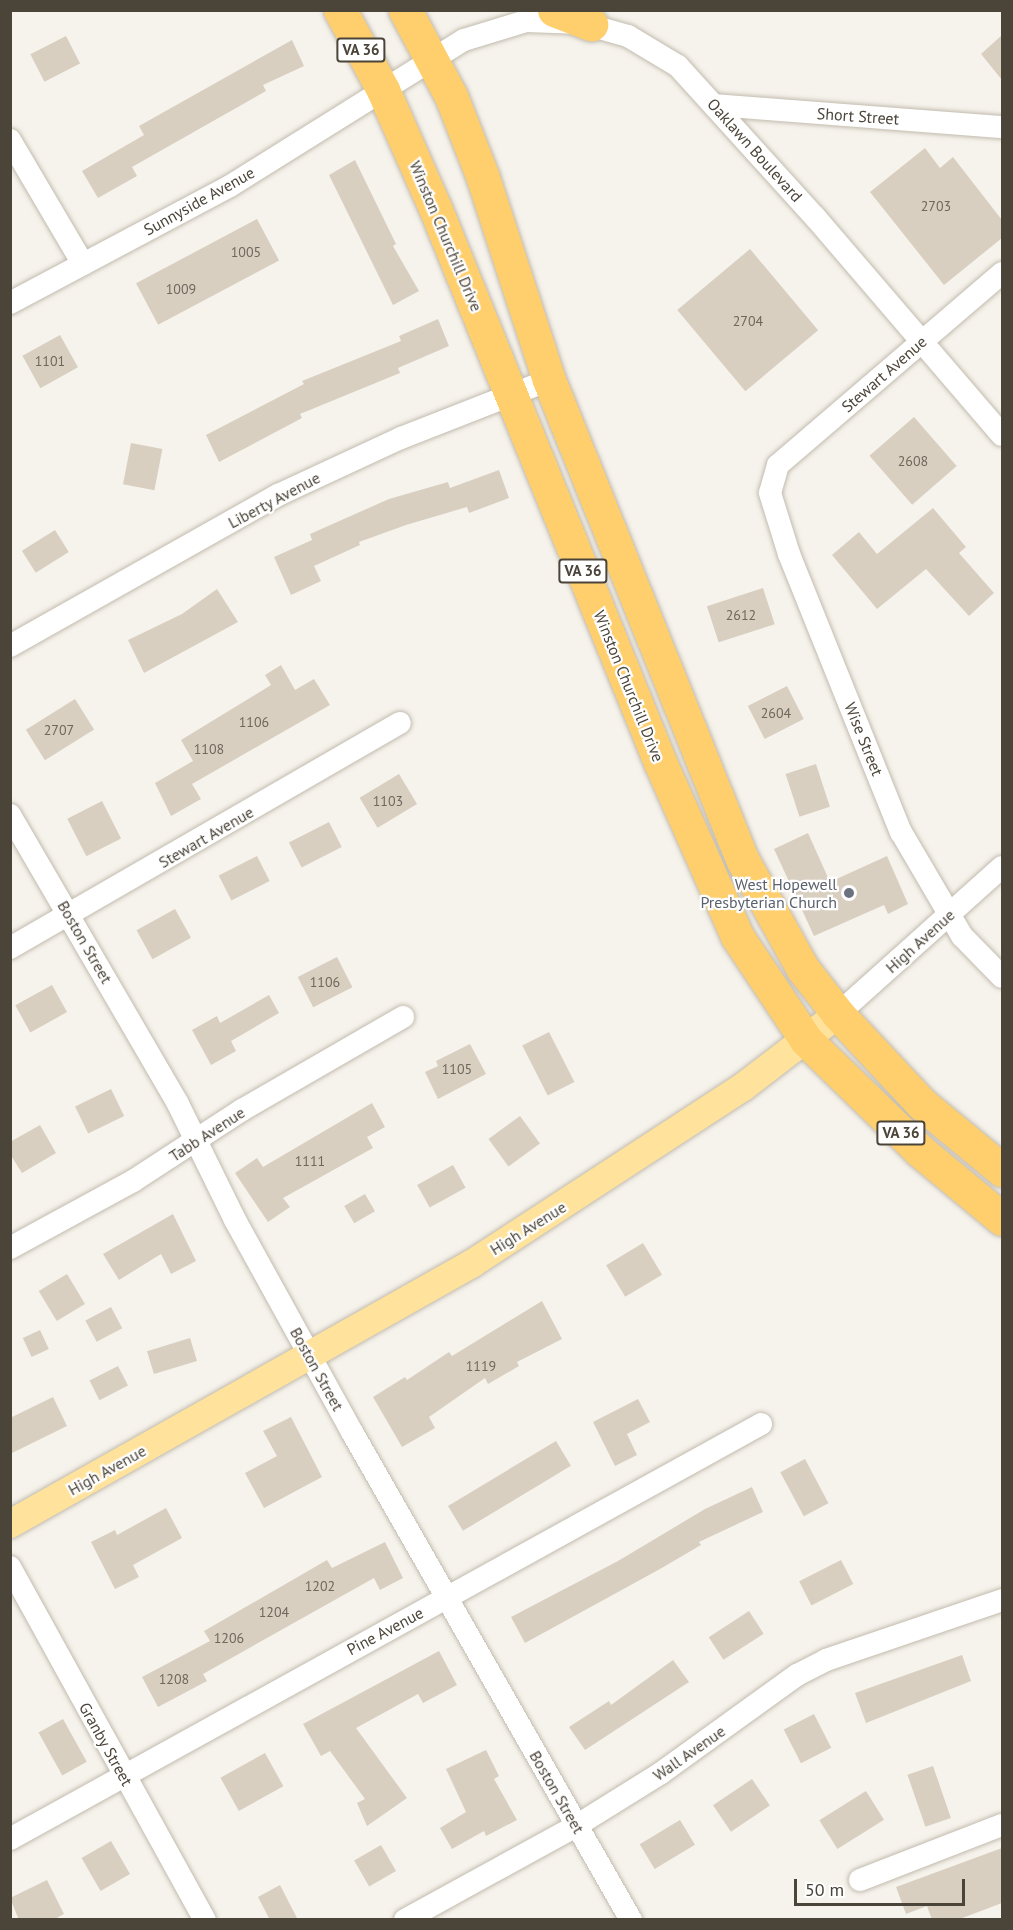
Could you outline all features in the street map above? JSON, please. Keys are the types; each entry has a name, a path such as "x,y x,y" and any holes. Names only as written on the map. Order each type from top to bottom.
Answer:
{"highway":[{"name":"Winston Churchill Drive","path":"340,10 383,90 714,890 737,936 806,1040 919,1150 1002,1219"},
{"name":"VA 36","path":"405,10 433,59 482,175 549,380 742,859 803,969 838,1014 922,1104 1002,1170"},
{"path":"554,10 591,24"}],"main road":[{"name":"High Avenue","path":"10,1524 310,1356 546,1218 806,1040 838,1014"}],"street":[{"name":"Oaklawn Boulevard","path":"383,90 433,59 495,28 537,21 591,24 657,51 678,66 714,105 1002,435"},
{"name":"Sunnyside Avenue","path":"10,303 230,186 383,90"},
{"name":"Short Street","path":"714,105 1002,127"},
{"path":"10,140 83,264"},
{"name":"Stewart Avenue","path":"771,479 778,465 1002,273"},
{"name":"Liberty Avenue","path":"10,646 278,495 401,438 549,380"},
{"name":"Wise Street","path":"771,479 770,494 789,554 901,832 962,936 1002,977"},
{"name":"Stewart Avenue","path":"10,948 400,723"},
{"name":"Boston Street","path":"10,815 70,914 178,1104 195,1142 310,1356 631,1920"},
{"name":"High Avenue","path":"838,1014 1002,867"},
{"name":"Tabb Avenue","path":"10,1248 195,1142 242,1110 403,1017"},
{"name":"Pine Avenue","path":"10,1839 126,1779 762,1424"},
{"name":"Granby Street","path":"10,1567 205,1920"},
{"name":"Wall Avenue","path":"405,1920 576,1826 661,1773 797,1675 826,1660 1002,1600"},
{"path":"860,1880 1002,1825"}],"building":[{"path":"1002,35 1002,80 981,54"},
{"path":"66,36 80,64 44,82 30,54"},
{"path":"292,40 304,66 263,85 266,91 132,167 137,176 98,198 82,171 144,135 139,126"},
{"path":"925,148 940,168 953,157 1002,220 1002,238 944,285 870,192"},
{"path":"355,160 396,244 393,246 419,291 393,305 329,175"},
{"path":"257,219 279,260 158,325 136,283"},
{"path":"750,249 818,330 745,391 677,310"},
{"path":"438,319 449,346 398,368 400,373 300,414 302,418 219,462 206,435 304,384 302,381 401,341 399,336"},
{"path":"60,335 78,367 40,388 22,356"},
{"path":"914,417 957,466 912,505 869,456"},
{"path":"131,443 162,449 154,490 123,484"},
{"path":"499,470 509,498 469,513 467,507 359,542 360,545 314,566 321,581 291,595 274,557 312,540 310,534 389,499 448,482 450,488"},
{"path":"933,508 966,547 959,553 994,593 969,616 926,569 877,609 832,555 859,532 877,554"},
{"path":"55,530 69,552 36,573 22,551"},
{"path":"763,588 775,624 719,642 707,606"},
{"path":"217,589 238,622 144,673 128,640 182,614"},
{"path":"281,665 295,690 314,679 330,705 192,784 201,799 171,816 155,783 193,761 181,740 271,685 265,675"},
{"path":"787,686 804,719 765,739 748,706"},
{"path":"75,699 94,730 45,760 26,730"},
{"path":"816,764 830,807 799,817 786,774"},
{"path":"399,774 417,804 378,828 360,798"},
{"path":"102,801 121,838 86,856 67,819"},
{"path":"329,822 342,847 302,867 289,842"},
{"name":"West Hopewell Presbyterian Church","path":"808,833 830,882 887,856 908,904 888,914 884,905 814,936 774,849"},
{"path":"257,856 270,881 231,900 219,876"},
{"path":"175,909 191,938 153,959 137,930"},
{"path":"337,957 352,987 313,1007 298,977"},
{"path":"52,985 67,1012 30,1032 15,1005"},
{"path":"269,995 279,1013 231,1041 236,1051 211,1065 192,1030 217,1016 220,1023"},
{"path":"549,1032 574,1082 548,1096 522,1046"},
{"path":"470,1044 486,1074 438,1099 425,1072 438,1066 436,1061"},
{"path":"111,1089 124,1116 88,1133 75,1107"},
{"path":"372,1103 385,1127 367,1137 373,1148 283,1198 290,1207 268,1222 235,1173 257,1158 263,1167"},
{"path":"520,1116 540,1144 508,1166 488,1139"},
{"path":"40,1125 56,1153 22,1173 10,1154 10,1142"},
{"path":"453,1165 466,1188 430,1208 417,1185"},
{"path":"365,1194 375,1211 354,1223 344,1206"},
{"path":"173,1214 196,1261 171,1274 161,1254 119,1280 103,1254"},
{"path":"643,1243 662,1275 625,1297 606,1265"},
{"path":"67,1274 85,1304 57,1321 39,1291"},
{"path":"542,1301 562,1339 517,1362 519,1366 488,1384 485,1378 429,1417 435,1428 402,1447 373,1397 405,1377 407,1380 449,1352 452,1356"},
{"path":"111,1307 122,1328 97,1342 85,1321"},
{"path":"40,1330 49,1349 32,1357 23,1338"},
{"path":"190,1338 197,1361 154,1374 147,1351"},
{"path":"118,1366 128,1386 99,1400 89,1381"},
{"path":"53,1397 67,1426 10,1454 10,1418"},
{"path":"638,1399 650,1422 627,1434 637,1455 615,1466 593,1422"},
{"path":"291,1417 322,1477 264,1508 245,1473 277,1456 263,1431"},
{"path":"556,1441 571,1466 463,1531 448,1506"},
{"path":"805,1459 828,1503 804,1516 780,1472"},
{"path":"752,1487 763,1512 699,1542 701,1545 660,1569 525,1643 511,1617 618,1561 705,1509"},
{"path":"166,1508 182,1538 133,1565 139,1577 115,1589 91,1542 115,1530 117,1535"},
{"path":"385,1542 403,1578 380,1590 374,1578 203,1674 207,1681 158,1707 142,1677 210,1641 204,1631 327,1560 332,1568"},
{"path":"841,1560 853,1584 811,1605 799,1581"},
{"path":"749,1611 764,1634 723,1660 709,1637"},
{"path":"439,1651 457,1685 423,1703 418,1694 356,1728 407,1798 367,1826 357,1803 365,1799 330,1751 321,1756 303,1724"},
{"path":"962,1655 971,1681 866,1723 855,1693"},
{"path":"673,1660 689,1682 585,1750 569,1727 609,1701 611,1705"},
{"path":"814,1714 831,1748 801,1763 784,1729"},
{"path":"63,1719 87,1762 62,1775 39,1733"},
{"path":"486,1750 499,1776 494,1779 517,1820 486,1836 484,1831 452,1849 440,1828 466,1812 446,1769"},
{"path":"265,1753 283,1786 239,1811 220,1778"},
{"path":"933,1766 951,1818 925,1827 907,1775"},
{"path":"752,1779 770,1806 731,1832 713,1805"},
{"path":"866,1791 884,1820 837,1849 819,1820"},
{"path":"680,1820 695,1845 655,1869 640,1844"},
{"path":"111,1841 130,1874 101,1891 82,1858"},
{"path":"381,1845 396,1871 369,1886 354,1860"},
{"path":"1002,1848 1002,1903 957,1920 932,1920 927,1906 906,1914 896,1887"},
{"path":"47,1880 64,1914 53,1920 19,1920 10,1898"},
{"path":"280,1885 298,1920 270,1920 258,1897"}],"place":[{"name":"West Hopewell Presbyterian Church","path":"849,893"}]}
